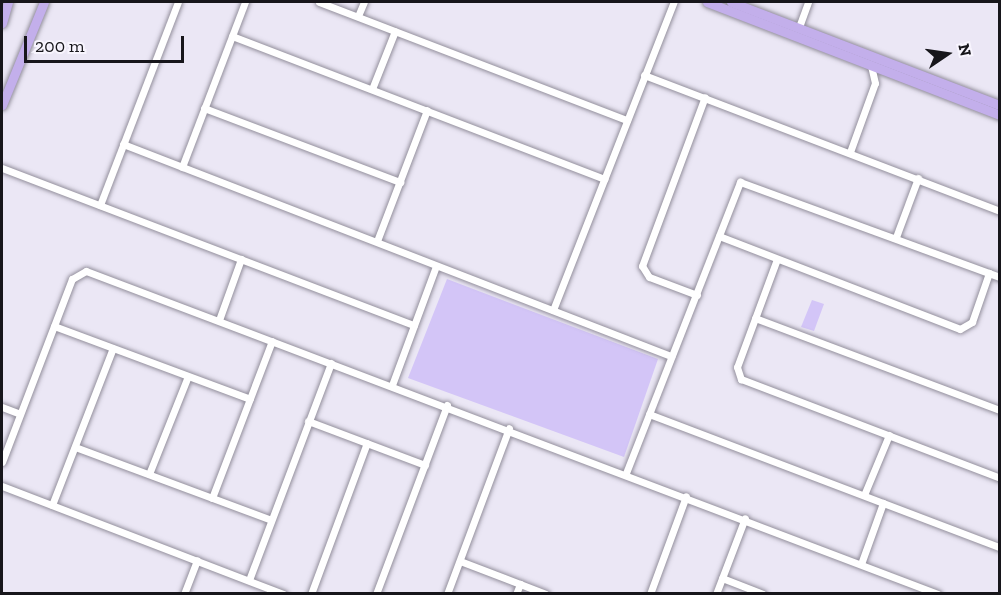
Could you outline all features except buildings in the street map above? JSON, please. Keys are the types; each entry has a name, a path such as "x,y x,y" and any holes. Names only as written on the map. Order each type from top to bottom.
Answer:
{"main road":[{"path":"2,22 8,2"},
{"path":"2,105 44,2"},
{"path":"707,2 999,115"},
{"path":"730,2 999,105"}],"street":[{"path":"100,205 178,2"},
{"path":"182,167 245,2"},
{"path":"319,2 627,120"},
{"path":"358,16 364,2"},
{"path":"799,27 808,2"},
{"path":"553,310 672,3"},
{"path":"372,89 395,31"},
{"path":"232,36 604,179"},
{"path":"850,152 875,84 871,66"},
{"path":"875,84 890,73"},
{"path":"644,75 999,210"},
{"path":"697,295 649,276 642,266 705,98"},
{"path":"204,108 400,182"},
{"path":"377,241 427,110"},
{"path":"123,144 671,356"},
{"path":"2,168 414,325"},
{"path":"896,237 918,178"},
{"path":"626,473 697,295 736,186 745,181 999,277"},
{"path":"719,236 960,329 972,322 989,273"},
{"path":"219,320 241,259"},
{"path":"777,259 737,367 741,379 999,477"},
{"path":"392,385 436,266"},
{"path":"2,462 72,279 83,271 509,428 936,593"},
{"path":"755,318 999,410"},
{"path":"54,326 250,399"},
{"path":"212,498 272,341"},
{"path":"52,505 113,348"},
{"path":"249,580 331,363"},
{"path":"149,474 188,376"},
{"path":"376,594 447,405"},
{"path":"2,407 20,414"},
{"path":"649,414 999,547"},
{"path":"308,421 425,465"},
{"path":"447,594 509,428"},
{"path":"864,495 889,435"},
{"path":"311,594 367,443"},
{"path":"75,447 271,520"},
{"path":"2,486 284,594"},
{"path":"650,594 686,496"},
{"path":"861,564 883,503"},
{"path":"716,594 745,518"},
{"path":"184,594 197,560"},
{"path":"460,561 546,594"},
{"path":"722,579 763,594"},
{"path":"516,594 520,584"}],"shaded area":[{"path":"447,279 658,359 624,457 408,378"},
{"path":"812,300 824,304 814,331 801,327"}]}
